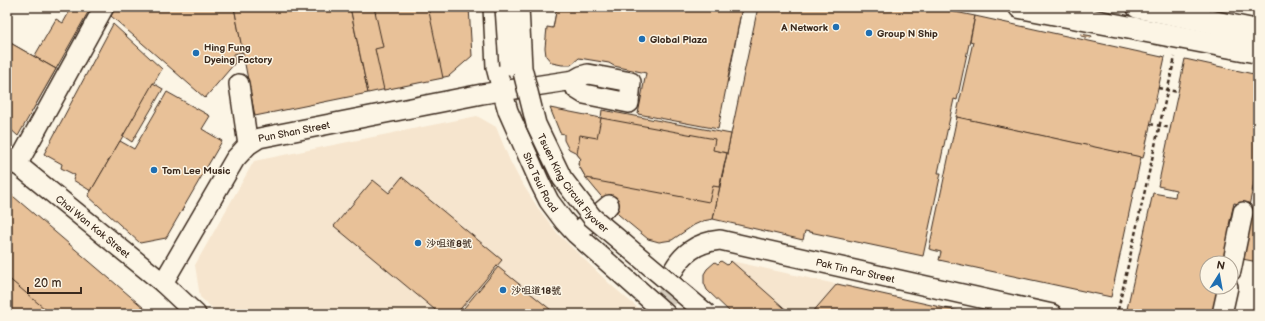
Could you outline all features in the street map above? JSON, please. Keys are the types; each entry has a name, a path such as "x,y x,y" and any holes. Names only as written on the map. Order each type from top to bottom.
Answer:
{"main road":[{"path":"1020,7 1258,52"},
{"path":"1138,7 1258,31"}],"street":[{"path":"12,160 104,7"},
{"name":"Sha Tsui Road","path":"493,7 496,67 508,111 549,201 576,234 665,310"},
{"name":"Tsuen King Circuit Flyover","path":"505,7 509,70 525,127 555,186 583,224 690,314"},
{"name":"Tsuen King Circuit Flyover","path":"519,7 522,68 534,117 562,178 592,217 707,314"},
{"name":"Pun Shan Street","path":"163,283 235,158 248,145 259,138 502,90 574,80"},
{"path":"239,84 248,145"},
{"name":"Chai Wan Kok Street","path":"12,160 163,283 196,314"},
{"path":"576,234 609,205"},
{"path":"1235,255 1244,212"},
{"name":"Pak Tin Par Street","path":"671,275 679,262 690,251 701,244 720,240 1052,314"},
{"path":"1222,314 1226,295"}],"path":[{"path":"1118,310 1176,52"},
{"path":"1158,88 1178,92"},
{"path":"1150,124 1171,128"}],"shaded area":[{"path":"477,116 496,127 510,161 520,180 538,208 559,235 611,285 645,314 219,314 200,297 195,265 254,161"},
{"path":"721,261 727,265 731,261 973,314 733,314 707,290 704,283 704,274 707,269 715,262 718,264"}],"building":[{"path":"72,7 91,7 56,69 34,57 56,19 63,23"},
{"name":"Hing Fung Dyeing Factory","path":"116,7 234,7 243,52 234,54 235,63 205,98 111,16"},
{"path":"234,7 350,7 368,93 255,116"},
{"path":"350,7 469,7 472,56 449,76 368,93"},
{"path":"374,7 428,7 443,78 384,90 375,49 383,47"},
{"name":"Global Plaza","path":"557,7 742,7 728,82 548,48"},
{"name":"Global Plaza","path":"557,7 742,7 718,129 638,114 646,73 614,66 609,63 579,58 571,65 552,63 546,56 545,48 547,27 553,28"},
{"path":"758,7 930,7 975,16 957,100 954,99 938,173 941,173 923,256 805,231 803,240 713,219"},
{"path":"975,16 1165,57 1143,158 956,117 973,42 970,41"},
{"path":"113,24 162,69 91,191 73,180 75,175 61,168 62,164 44,154"},
{"path":"1081,34 1092,36 1091,38 1081,36"},
{"path":"7,41 56,69 31,113 11,101 7,109"},
{"path":"7,41 56,69 18,136 7,126"},
{"path":"1185,59 1258,75 1258,164 1249,206 1234,203 1229,225 1234,226 1228,255 1199,255 1199,295 1218,295 1214,314 1147,314 1127,309 1153,193 1175,197 1176,190 1158,186"},
{"path":"153,83 163,89 132,142 123,136"},
{"name":"Tom Lee Music","path":"167,92 210,116 202,129 222,141 166,238 140,243 88,196 120,141 134,149"},
{"path":"550,108 601,118 602,110 731,134 713,219 694,225 672,240 659,242 648,239 619,215 586,178 578,164 581,159 577,153 569,149 567,146 564,140 564,134 560,133"},
{"path":"957,117 1141,157 1111,297 939,260 941,252 929,249"},
{"path":"601,118 715,139 713,150 727,153 719,187 713,186 709,202 586,178 578,164 581,159 577,154 580,135 597,138"},
{"name":"沙咀道8號","path":"402,177 502,260 456,314 440,314 334,226 373,180 389,193"},
{"path":"1258,186 1258,262 1242,259"},
{"path":"7,191 151,314 7,314"},
{"path":"721,261 727,265 731,261 791,314 732,314 707,290 704,283 704,274 707,269 715,262 718,264"},
{"name":"沙咀道18號","path":"498,267 556,314 459,314"},
{"path":"7,277 51,314 7,314"},
{"path":"837,284 958,311 956,314 811,314"}],"tunnel":[{"path":"666,303 671,275"}],"place":[{"name":"A Network","path":"836,27"},
{"name":"Group N Ship","path":"869,33"},
{"name":"Global Plaza","path":"642,39"},
{"name":"Hing Fung Dyeing Factory","path":"196,53"},
{"name":"Tom Lee Music","path":"154,170"},
{"name":"沙咀道8號","path":"418,243"},
{"name":"沙咀道18號","path":"503,290"}]}
